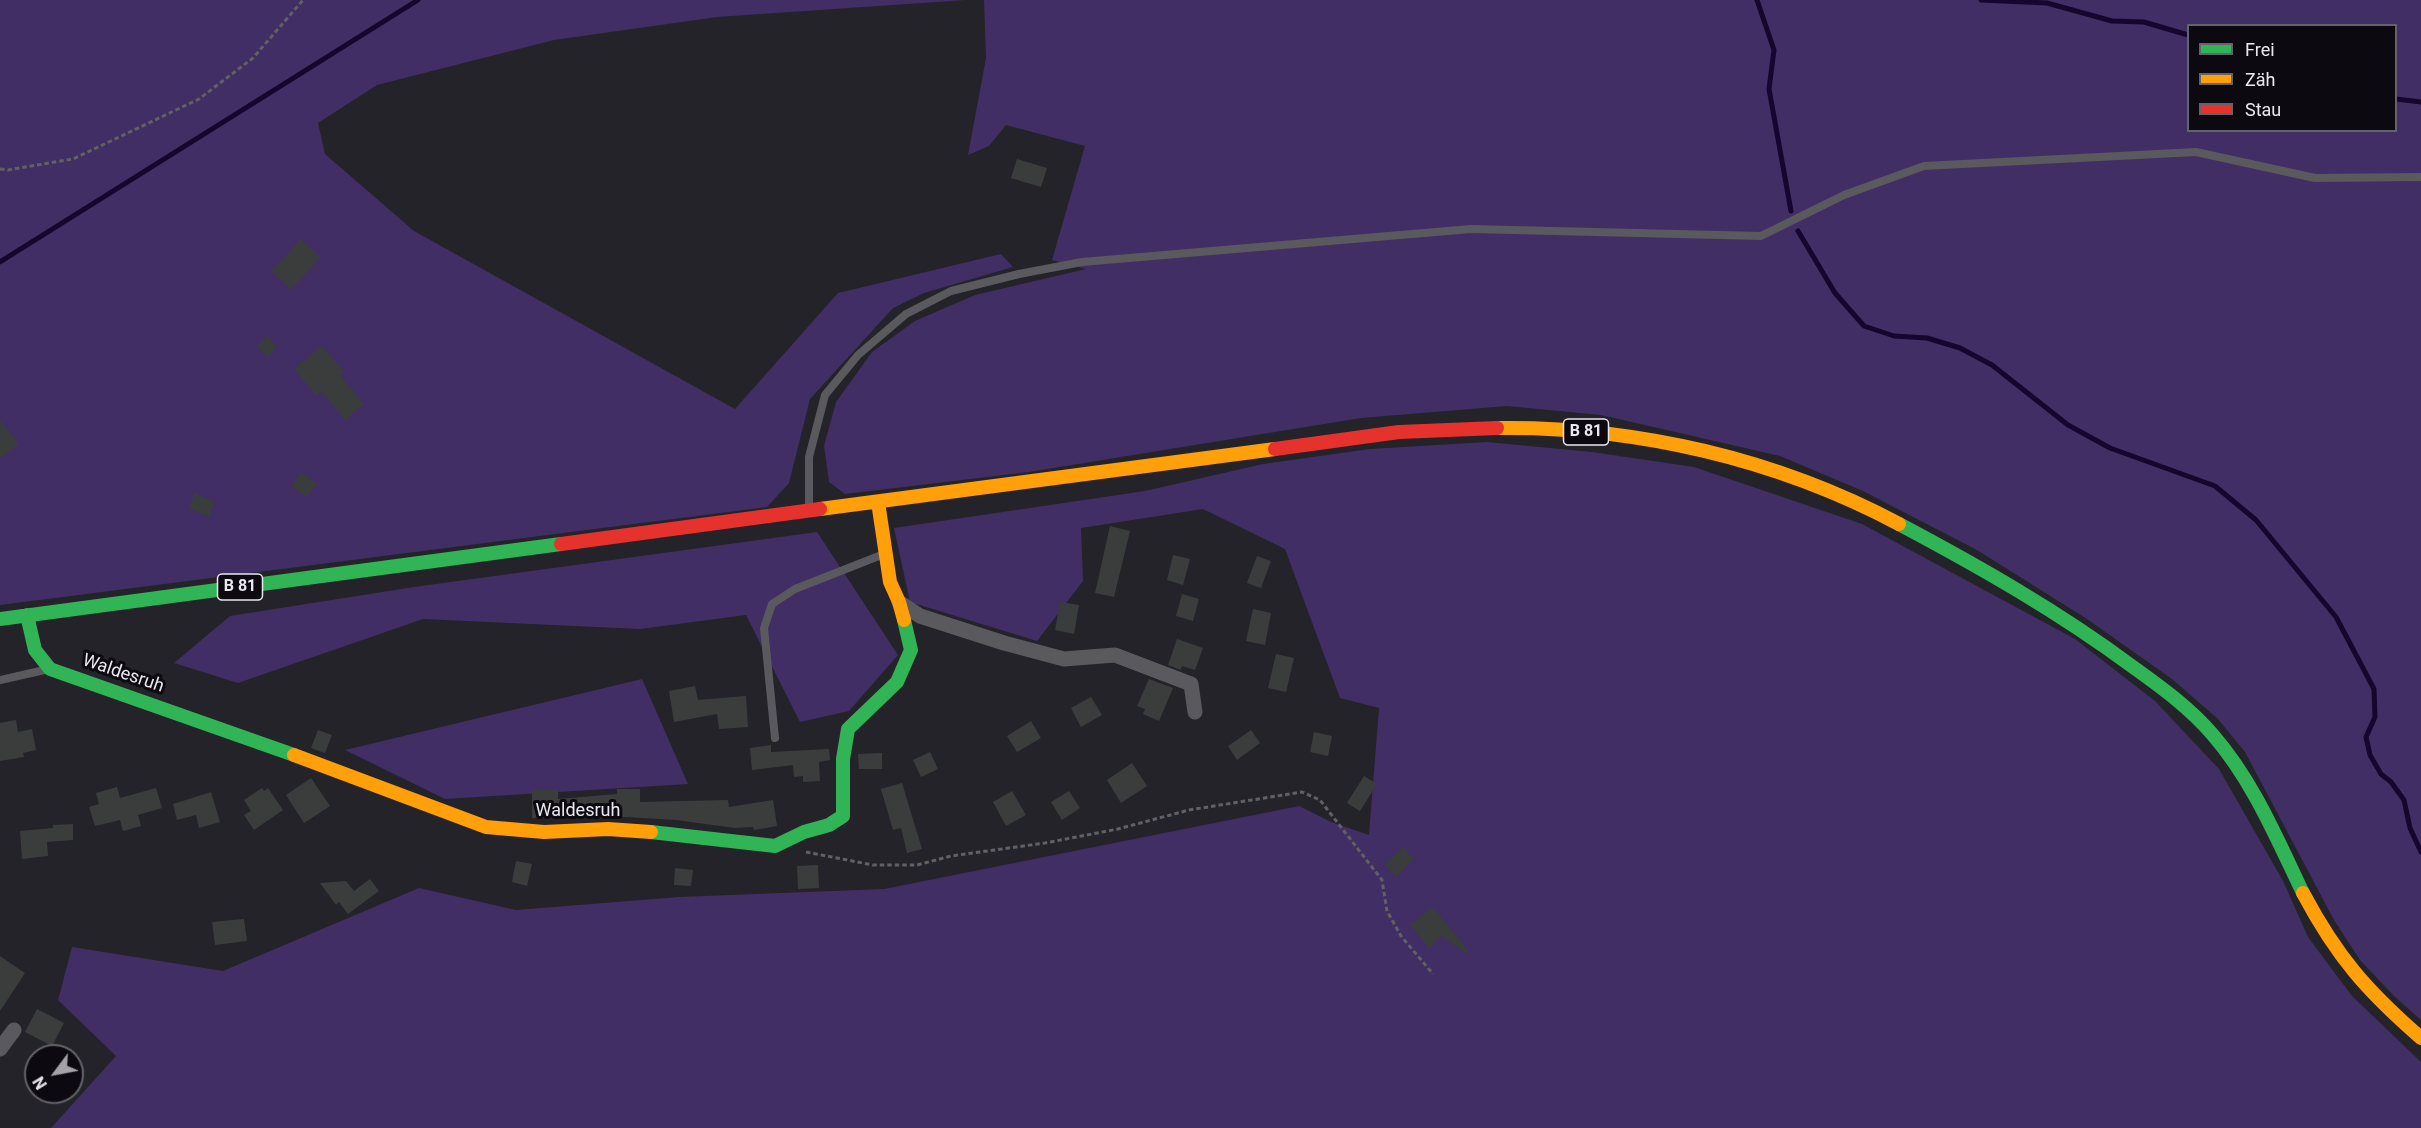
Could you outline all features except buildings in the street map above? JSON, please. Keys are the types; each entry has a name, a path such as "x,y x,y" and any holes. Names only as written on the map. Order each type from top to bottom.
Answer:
{"main road":[{"name":"B 81","path":"0,619 1364,436 1470,427 1554,429 1649,440 1740,459 1783,473 1867,508 2027,596 2115,653 2190,712 2213,735 2248,786 2306,898 2341,958 2364,986 2421,1038"},
{"path":"775,846 804,832 829,825 843,816 843,759 848,729 897,682 911,650 899,602 890,582 878,502"},
{"path":"27,615 35,650 50,669"},
{"name":"Waldesruh","path":"50,669 241,735 486,827 544,832 608,829 675,833 775,846"}],"street":[{"path":"899,602 920,616 1004,643 1064,659 1115,655 1191,684 1196,712"},
{"path":"0,1049 14,1030"}],"lane":[{"path":"809,512 807,491 809,457 825,394 858,355 906,314 951,291 1019,274 1082,262 1471,229 1761,236 1844,195 1924,166 2196,152 2315,178 2421,177"},
{"path":"775,738 764,628 772,604 795,589 886,554"},
{"path":"0,680 50,669"}],"path":[{"path":"0,170 73,159 200,99 253,58 303,0"},
{"path":"775,846 873,865 917,865 951,856 1045,843 1118,829 1189,810 1302,792 1320,800 1382,880 1387,911 1401,936 1433,975"}],"shaded area":[{"path":"0,0 966,0 717,17 554,40 377,85 318,123 325,154 414,231 735,409 838,293 1001,254 1013,267 924,293 893,308 810,399 789,483 767,507 0,605"},
{"path":"984,0 2421,0 2421,1020 2394,996 2360,960 2334,920 2245,752 2218,719 2172,679 2087,619 1977,550 1863,491 1780,456 1601,415 1507,406 1361,418 1029,472 845,494 829,482 824,446 836,402 872,352 915,321 975,295 1086,269 1052,260 1085,146 1006,125 989,146 968,155 986,58"},
{"path":"1487,442 1592,452 1694,467 1862,524 2075,639 2155,701 2219,769 2283,881 2308,937 2352,996 2421,1062 2421,1128 51,1128 73,1104 84,1104 84,1091 116,1056 58,1000 72,947 223,971 419,888 516,910 679,897 884,889 1299,806 1331,822 1369,835 1379,708 1340,698 1285,549 1203,509 1081,528 1083,581 1037,641 910,602 894,528 1145,491 1263,464 1370,449"},
{"path":"817,532 898,655 849,711 800,722 746,615 640,629 423,619 238,683 174,663 230,616 414,587"},
{"path":"642,679 688,784 445,799 345,750"}],"waterway":[{"path":"0,262 418,0"},
{"path":"1757,0 1774,50 1769,89 1791,211"},
{"path":"1981,0 2047,3 2112,21 2144,22 2187,35"},
{"path":"2397,99 2421,102"},
{"path":"1798,231 1835,293 1864,326 1894,336 1927,338 1960,348 1992,365 2068,425 2110,448 2215,486 2256,520 2336,617 2374,689 2375,717 2366,737 2370,755 2381,774 2391,782 2404,800 2410,828 2421,852"}],"traffic: fast":[{"path":"1899,524 2048,609 2154,682 2195,716 2227,753 2252,791 2303,893"},
{"path":"0,619 561,544"},
{"path":"27,615 35,650 50,669 294,755"},
{"path":"651,832 775,846 804,832 829,825 843,816 843,759 848,729 897,682 911,650 904,620"}],"traffic: slow":[{"path":"1497,428 1601,433 1653,440 1704,451 1804,481 1899,524"},
{"path":"820,509 1275,449"},
{"path":"878,502 890,582 904,620"},
{"path":"294,755 486,827 544,832 608,829 651,832"},
{"path":"2303,893 2328,936 2354,972 2421,1038"}],"traffic: jam":[{"path":"1275,449 1399,432 1497,428"},
{"path":"561,544 820,509"}]}
